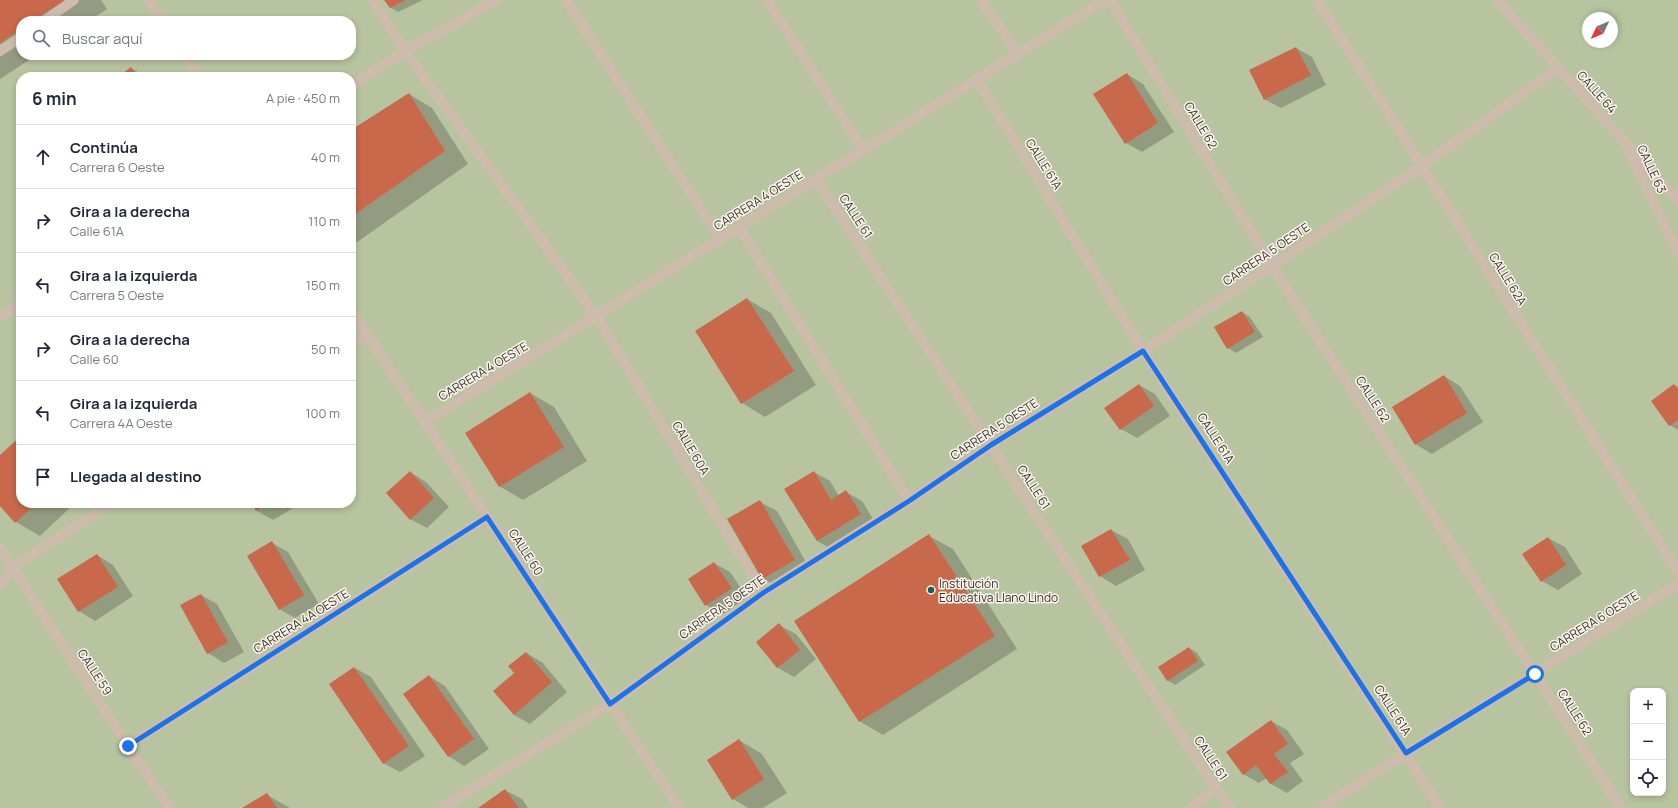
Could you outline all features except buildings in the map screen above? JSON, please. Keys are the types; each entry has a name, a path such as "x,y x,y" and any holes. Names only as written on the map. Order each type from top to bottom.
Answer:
{"street":[{"path":"51,16 74,0"},
{"path":"148,0 159,16"},
{"name":"CALLE 60A","path":"372,0 405,51 597,317 763,593"},
{"path":"356,83 405,51 497,0"},
{"path":"566,0 720,239"},
{"path":"767,0 862,150"},
{"path":"981,0 1018,53"},
{"name":"CARRERA 4 OESTE","path":"425,422 597,317 976,78 1105,0"},
{"name":"CALLE 62","path":"1110,0 1272,266 1621,808"},
{"name":"CALLE 62A","path":"1316,0 1678,572"},
{"name":"CALLE 64","path":"1497,0 1678,200"},
{"path":"0,52 16,41"},
{"path":"187,60 195,72"},
{"name":"CARRERA 5 OESTE","path":"441,808 610,704 763,593 909,501 991,445 1143,351 1272,266 1422,166 1558,68"},
{"name":"CALLE 61A","path":"976,78 1143,351 1406,753 1440,808"},
{"name":"CALLE 63","path":"1623,140 1678,253"},
{"name":"CALLE 61","path":"816,179 1216,789 1230,808"},
{"path":"739,227 909,501"},
{"path":"0,317 16,306"},
{"name":"CALLE 60","path":"356,318 678,808"},
{"path":"356,342 367,334"},
{"path":"0,585 12,568 103,508"},
{"name":"CARRERA 4A OESTE","path":"128,746 487,517"},
{"name":"CALLE 59","path":"0,549 170,808"},
{"name":"CARRERA 6 OESTE","path":"1321,808 1406,753 1678,584"},
{"path":"1190,808 1216,789"}],"green space":[{"path":"0,0 1678,0 1678,808 0,808"}],"place":[{"name":"Institución Educativa Llano Lindo","path":"931,590"}],"route":[{"path":"128,746 487,517 610,704 763,593 909,501 991,445 1143,351 1406,753 1535,674"}]}
